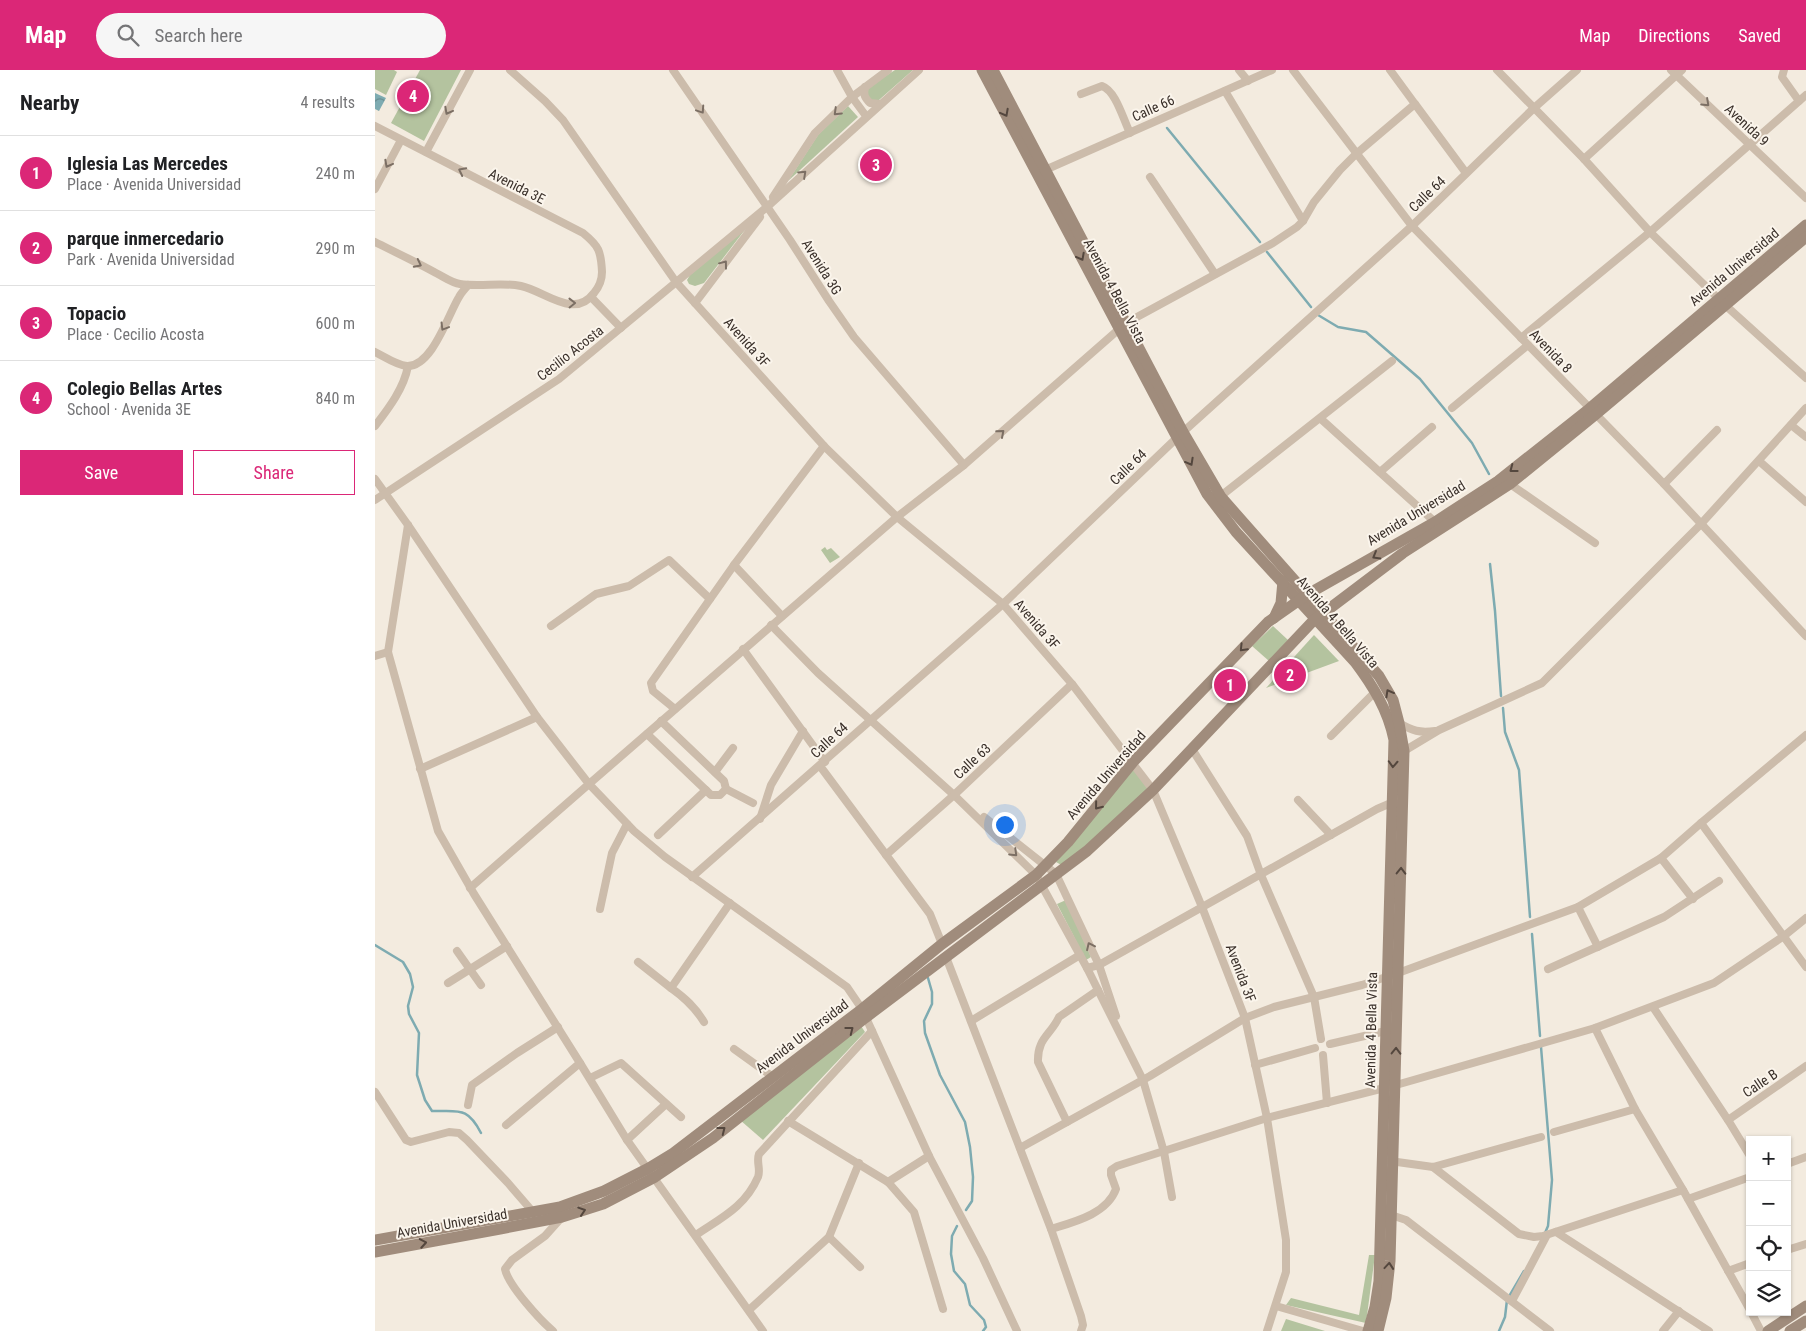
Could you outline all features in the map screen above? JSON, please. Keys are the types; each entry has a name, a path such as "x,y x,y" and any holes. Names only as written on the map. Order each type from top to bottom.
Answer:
{"street":[{"path":"426,152 469,70"},
{"name":"Avenida 3G","path":"673,70 854,337 964,465"},
{"path":"837,70 852,97 866,116"},
{"name":"Cecilio Acosta","path":"767,207 815,133 852,97 887,70"},
{"name":"Cecilio Acosta","path":"375,500 559,380 767,207 879,104 919,70"},
{"name":"Avenida 4 Bella Vista","path":"982,70 1123,326"},
{"name":"Avenida 4 Bella Vista","path":"993,70 1123,326 1180,435 1217,500 1236,532 1283,582 1304,597"},
{"path":"1239,70 1247,81"},
{"name":"Calle 66","path":"1045,170 1272,70"},
{"name":"Avenida 8","path":"1293,70 1412,226 1664,484 1700,525 1806,636"},
{"path":"1391,70 1466,173"},
{"path":"1497,70 1584,159 1650,232 1722,302 1806,378"},
{"name":"Calle 64","path":"692,877 1003,604 1180,435 1412,226 1534,108 1577,70"},
{"path":"1784,70 1781,78 1799,101"},
{"name":"Avenida 3F","path":"516,72 563,120 676,282 824,446 897,517 1003,604 1072,684 1153,790 1202,907 1245,1018 1267,1118 1285,1240 1286,1272 1267,1331"},
{"path":"1584,159 1677,72"},
{"name":"Avenida 9","path":"1677,72 1806,198"},
{"path":"1081,94 1101,86 1106,88 1111,93 1130,132"},
{"path":"865,88 863,94 865,99 870,103 879,104"},
{"path":"1225,91 1303,221"},
{"path":"1521,338 1650,232 1806,94"},
{"path":"470,888 743,649 897,517 964,465 1123,326 1273,243 1303,221 1319,196 1340,170 1415,104"},
{"name":"Avenida 3E","path":"375,126 583,234 597,245 602,275 598,288 591,297"},
{"path":"375,189 401,140"},
{"path":"1150,177 1215,274"},
{"path":"695,303 767,207"},
{"name":"Avenida Universidad","path":"375,1252 561,1217 603,1204 713,1138 863,1013 942,944 1039,880 1056,874 1087,851 1153,790 1320,616 1403,553 1510,484 1722,302 1806,225"},
{"name":"Avenida Universidad","path":"1722,302 1806,237"},
{"path":"375,242 458,284 515,285 530,288 562,303 572,305 582,303 591,297 621,328"},
{"path":"375,352 397,364 408,366 419,362 427,356 449,320 459,297 468,285"},
{"path":"1452,408 1528,345"},
{"path":"1217,500 1393,362"},
{"path":"375,426 399,390 406,377 408,366"},
{"path":"1404,751 1439,730 1542,683 1700,525 1806,408"},
{"name":"Avenida Universidad","path":"375,1240 560,1207 652,1173 673,1154 773,1077 945,957 1039,880 1046,865 1068,842 1133,762 1269,622 1304,597 1435,522 1498,481 1592,412"},
{"path":"1321,419 1435,522"},
{"path":"1791,425 1806,437"},
{"path":"1380,472 1433,428"},
{"path":"1664,484 1717,430"},
{"path":"675,709 653,691 651,683 734,565 824,446"},
{"path":"1759,461 1806,502"},
{"path":"375,479 408,524 537,717 589,784 627,824 665,857 847,986 872,1030 929,1156 983,1258 1017,1331"},
{"path":"1510,484 1595,543"},
{"name":"Avenida 4 Bella Vista","path":"1217,500 1320,616 1375,692 1391,723 1394,740 1397,803 1388,1160 1386,1214 1379,1281 1369,1331"},
{"path":"408,524 388,652 438,831 470,888 581,1062 627,1140 763,1331"},
{"path":"551,626 596,594 629,586 669,560 710,599"},
{"path":"734,565 782,616"},
{"path":"1274,618 1281,603 1283,582"},
{"name":"Avenida 4 Bella Vista","path":"1320,616 1379,676 1393,700 1404,751 1397,803"},
{"path":"771,625 818,673 954,795 1039,880 1087,968 1143,1080 1164,1152 1172,1197"},
{"path":"743,649 803,731 822,764 886,855 930,914 942,944"},
{"path":"375,656 388,652"},
{"name":"Calle 63","path":"886,855 954,795 1072,684"},
{"path":"1331,736 1375,692"},
{"path":"420,769 537,717"},
{"path":"661,721 724,781 726,789 753,803"},
{"path":"1399,723 1422,733 1439,730"},
{"path":"759,819 771,785 803,731"},
{"path":"647,734 706,790 715,796 726,789"},
{"path":"1020,1148 1143,1080 1245,1018 1274,1007 1393,975 1578,907 1661,858 1806,735"},
{"path":"715,772 733,748"},
{"path":"1192,749 1247,836 1261,875 1313,997 1321,1040"},
{"path":"658,835 706,790"},
{"path":"954,795 1056,874 1099,965 1124,1041"},
{"path":"1298,800 1331,835"},
{"path":"1087,968 1099,965 1377,809 1397,803"},
{"path":"1701,823 1806,968"},
{"path":"600,910 612,854 627,824"},
{"path":"1661,858 1693,899"},
{"path":"1548,969 1665,917 1719,880"},
{"path":"671,988 730,903"},
{"path":"1578,907 1597,947"},
{"path":"1051,1228 1081,1220 1110,1201 1116,1189 1111,1170 1117,1166 1267,1118 1390,1087 1595,1028 1714,983 1784,936 1806,918"},
{"path":"448,984 507,946"},
{"path":"457,951 481,984"},
{"path":"971,1021 1080,955"},
{"path":"945,957 1051,1228 1081,1316 1083,1325 1081,1331"},
{"path":"639,962 692,1005 704,1022"},
{"path":"1067,1122 1038,1062 1038,1053 1043,1038 1056,1024 1059,1017 1098,990"},
{"path":"1653,1007 1746,1149"},
{"path":"468,1104 473,1085 517,1053 558,1027"},
{"path":"1595,1028 1635,1109 1688,1198 1746,1304"},
{"path":"695,1235 735,1210 743,1202 759,1172 757,1158 759,1154 872,1030"},
{"path":"1330,1044 1391,1030"},
{"path":"1323,1055 1319,1054 1315,1048 1317,1041 1328,1041 1330,1044"},
{"path":"1323,1055 1329,1052 1330,1044"},
{"path":"1255,1065 1315,1048"},
{"path":"734,1049 773,1077"},
{"path":"1323,1055 1327,1103"},
{"path":"506,1125 581,1062"},
{"path":"590,1078 621,1063 681,1117"},
{"name":"Calle B","path":"1728,1120 1806,1066"},
{"path":"375,1092 406,1140 411,1142 449,1132 459,1133 509,1183 533,1212"},
{"path":"627,1140 666,1104"},
{"path":"1554,1132 1635,1109"},
{"path":"788,1121 889,1182 914,1212 943,1310"},
{"path":"1388,1160 1433,1167 1541,1137"},
{"path":"889,1182 929,1156"},
{"path":"1791,1163 1806,1157"},
{"path":"749,1310 829,1237 859,1163"},
{"path":"1433,1167 1519,1234 1534,1237 1547,1235 1683,1190"},
{"path":"1688,1198 1746,1178"},
{"path":"1386,1214 1405,1220 1550,1331"},
{"name":"Avenida 4 Bella Vista","path":"1378,1331 1387,1289 1390,1261 1386,1214"},
{"path":"540,1331 550,1328 510,1281 505,1269 512,1260 545,1236 561,1217"},
{"path":"1556,1232 1709,1331"},
{"path":"1512,1301 1547,1235"},
{"path":"829,1237 860,1267"},
{"path":"1791,1249 1806,1244"},
{"path":"1728,1271 1746,1264"},
{"path":"1276,1306 1363,1331"},
{"path":"1768,1331 1806,1306"},
{"path":"1663,1331 1679,1312"},
{"path":"1753,1316 1761,1331"},
{"path":"1790,1331 1806,1321"}],"green space":[{"path":"375,70 394,70 397,72 386,95 375,89"},
{"path":"420,70 461,70 424,141 391,123"},
{"path":"895,70 913,70 879,100 871,100 867,96 867,88"},
{"path":"848,106 858,117 788,181 818,135"},
{"path":"747,227 704,283 695,286 689,284 687,280 690,275"},
{"path":"825,547 827,550 831,548 840,557 830,563 821,550"},
{"path":"1273,626 1288,640 1269,661 1252,646"},
{"path":"1314,635 1339,661 1266,688"},
{"path":"1133,762 1153,790 1063,866 1056,862"},
{"path":"1066,900 1091,957 1086,960 1057,904"},
{"path":"861,1026 865,1032 763,1140 740,1120"},
{"path":"1369,1255 1375,1255 1366,1323 1286,1305 1291,1298 1359,1315"},
{"path":"1286,1319 1325,1331 1281,1331"}],"water":[{"path":"375,93 386,98 379,111 375,109"}],"waterway":[{"path":"1167,128 1260,242"},
{"path":"1267,252 1311,307"},
{"path":"1318,315 1338,327 1366,332 1420,379 1472,443 1489,474"},
{"path":"1490,564 1501,696"},
{"path":"1503,708 1505,732 1519,770 1530,917"},
{"path":"1532,934 1540,1036"},
{"path":"375,945 403,962 410,974 413,987 408,1006 409,1014 419,1033 417,1075 425,1100 432,1111 456,1111 466,1114 476,1124 481,1133"},
{"path":"928,978 932,992 932,1004 924,1021 925,1033 940,1075 965,1122 970,1147 973,1177 972,1201 966,1210"},
{"path":"1541,1047 1552,1180 1548,1226 1545,1233"},
{"path":"957,1226 952,1236 951,1254 954,1271 965,1284 970,1305 984,1320 986,1327 983,1331"},
{"path":"1499,1331 1505,1317 1507,1300 1524,1271"}],"place":[{"name":"Colegio Bellas Artes","path":"413,96"},
{"name":"Topacio","path":"876,165"},
{"name":"parque inmercedario","path":"1290,675"},
{"name":"Iglesia Las Mercedes","path":"1230,685"}]}
